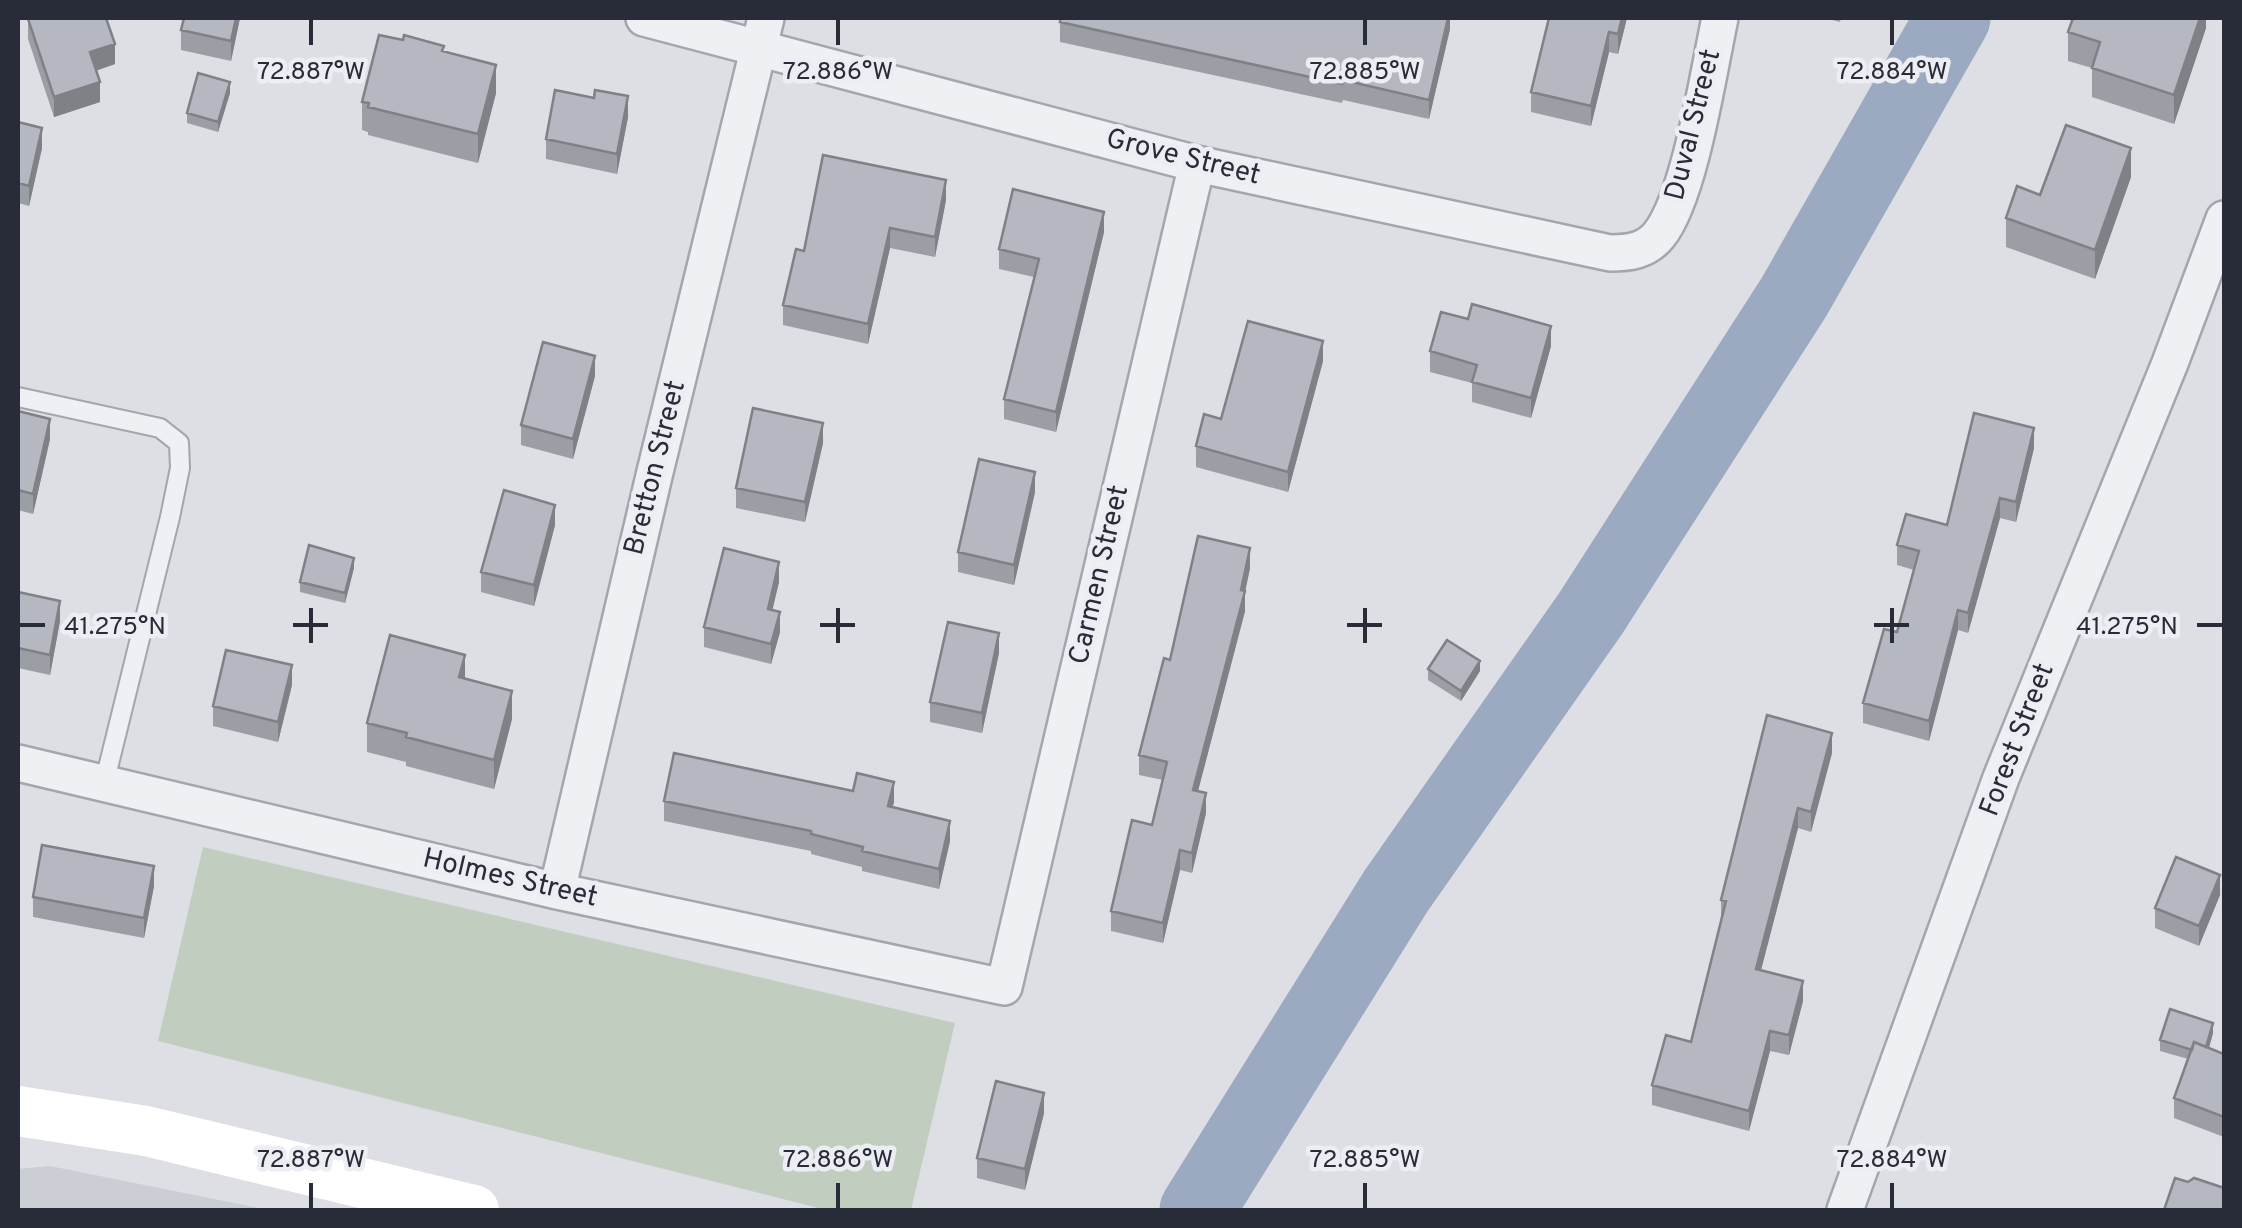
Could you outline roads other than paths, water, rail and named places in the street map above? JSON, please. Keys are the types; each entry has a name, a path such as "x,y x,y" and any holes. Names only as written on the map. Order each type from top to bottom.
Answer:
{"main road":[{"path":"18,1111 146,1131 474,1210"}],"street":[{"name":"Grove Street","path":"644,18 763,32 1197,164 1610,253"},
{"name":"Duval Street","path":"1610,253 1634,253 1658,238 1672,214 1720,18"},
{"name":"Bretton Street","path":"557,890 763,32"},
{"name":"Carmen Street","path":"1004,987 1197,164"},
{"name":"Forest Street","path":"1845,1210 2001,778 2170,363 2224,219"},
{"name":"Holmes Street","path":"18,763 557,890 1004,987"}],"lane":[{"path":"18,397 160,428 179,443 180,468 170,517 104,784"}],"waterway":[{"path":"1197,1210 1396,891 1591,613 1794,297 1953,18"}]}
